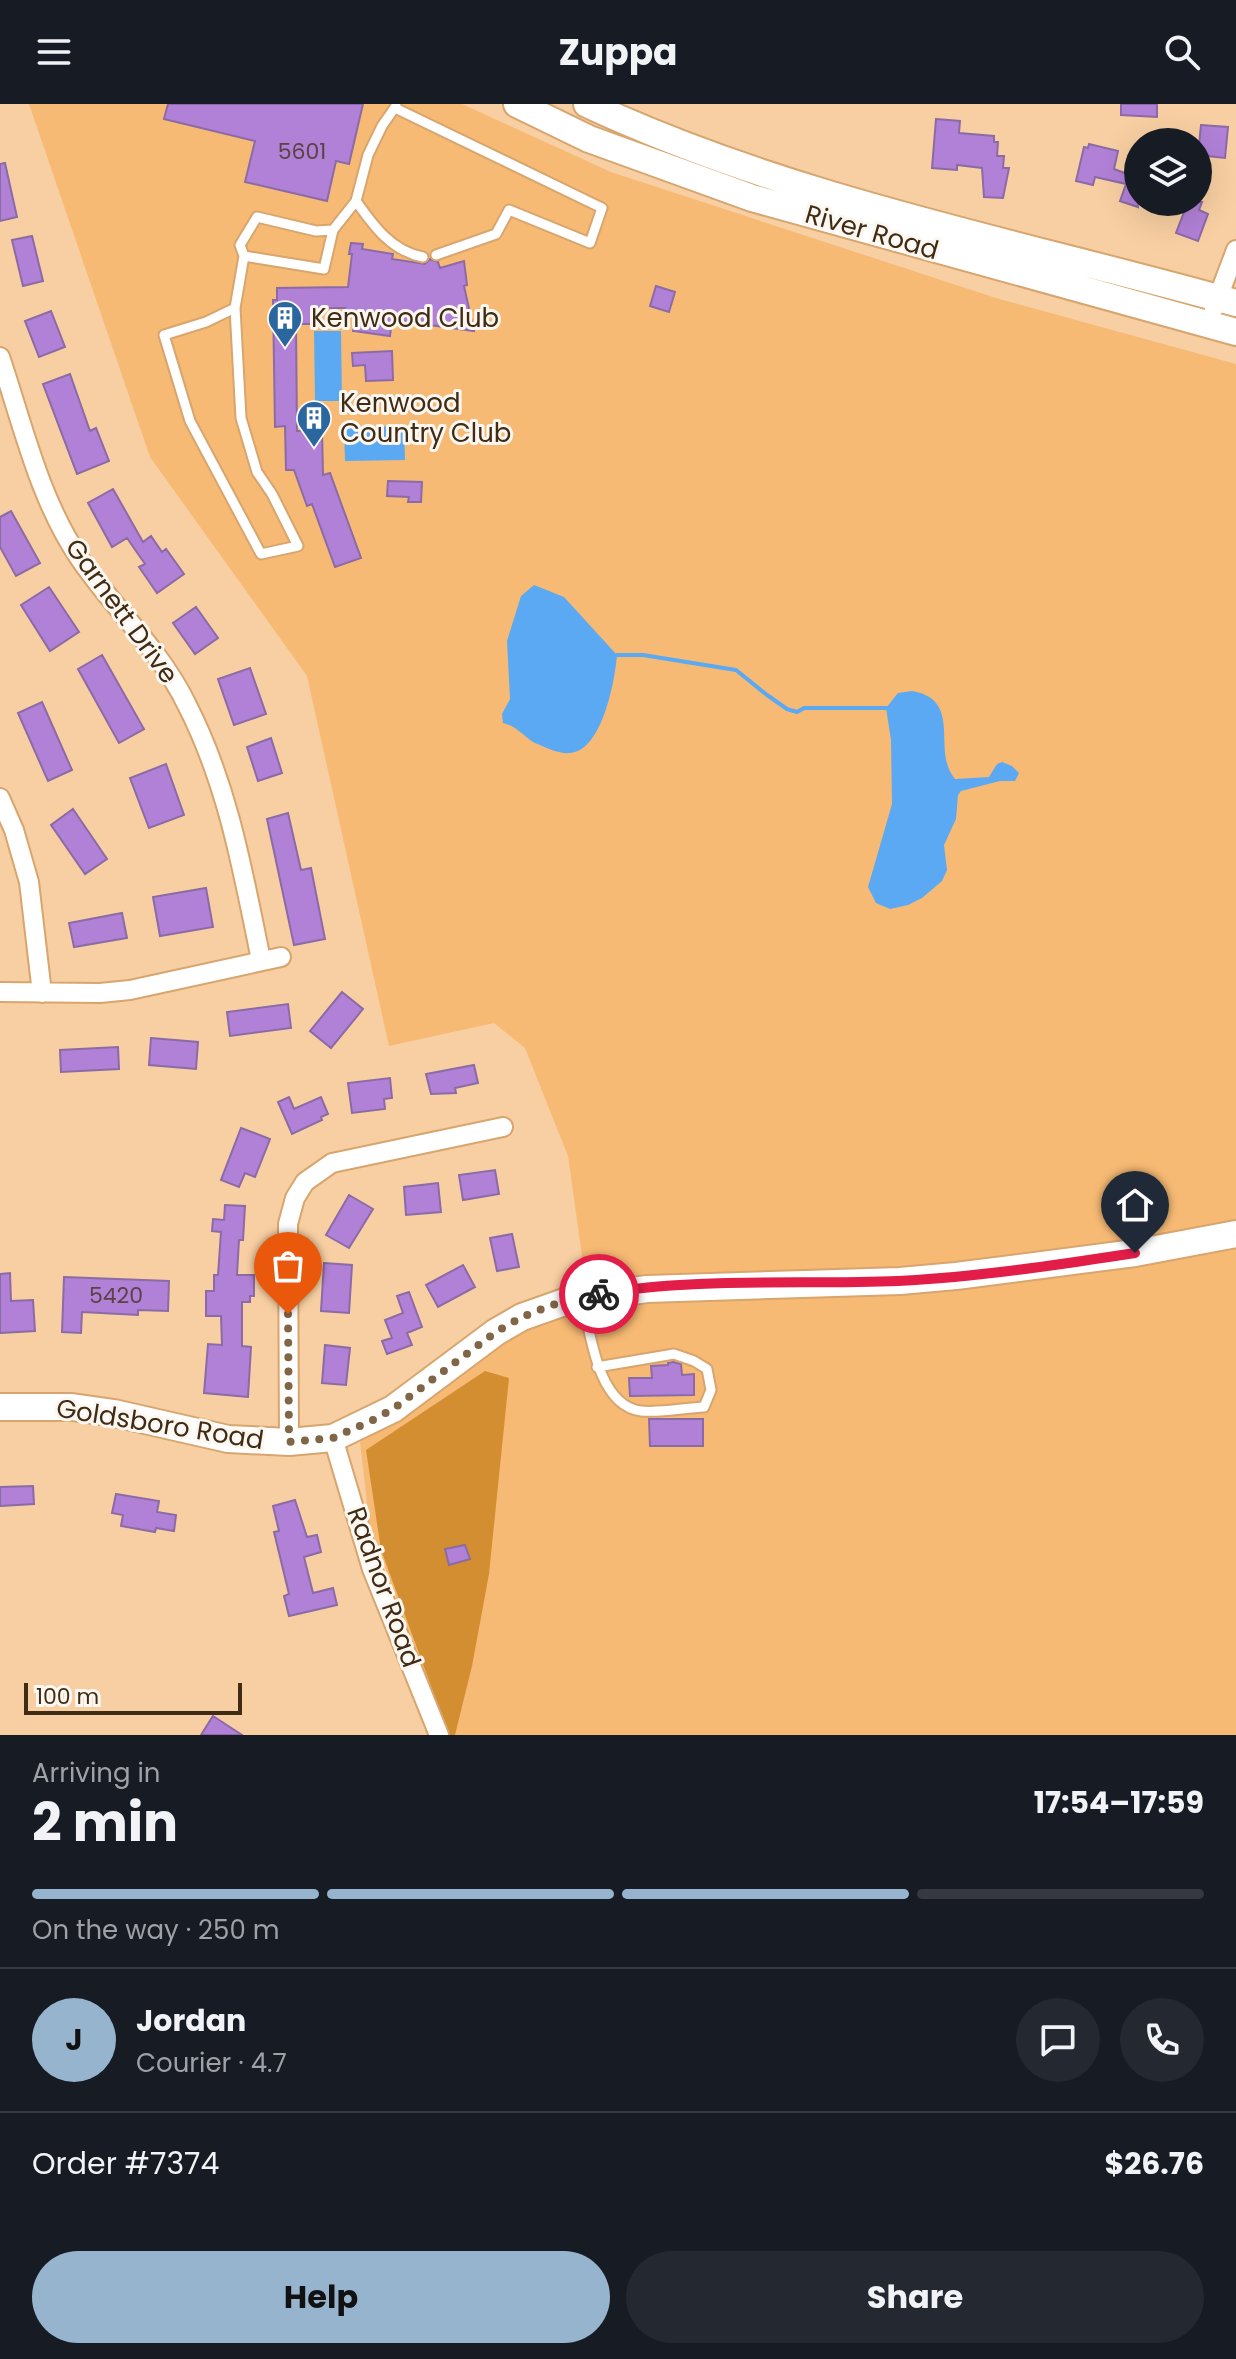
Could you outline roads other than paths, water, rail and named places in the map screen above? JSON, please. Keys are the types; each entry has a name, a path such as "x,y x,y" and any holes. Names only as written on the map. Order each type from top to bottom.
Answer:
{"main road":[{"name":"River Road","path":"517,104 589,139 752,198 1236,332"},
{"name":"River Road","path":"587,104 637,127 763,173 898,214 1227,300"},
{"name":"Goldsboro Road","path":"0,1407 72,1407 114,1413 228,1439 289,1442 333,1438 393,1409 496,1332 522,1317 582,1297 689,1286 900,1281 956,1276 1106,1258 1236,1234"}],"street":[{"path":"1208,324 1227,300 1236,250"},
{"name":"Garnett Drive","path":"0,357 52,512 80,559 159,656 208,747 235,832 261,960"},
{"path":"0,798 14,830 29,882 42,993"},
{"path":"0,992 100,993 130,990 281,957"},
{"path":"289,1442 288,1224 295,1198 305,1182 332,1163 503,1127"},
{"name":"Radnor Road","path":"333,1438 372,1569 439,1735"}],"lane":[{"path":"244,256 324,269 333,230 356,201 368,155 396,106 602,208 590,243 509,210 496,234 436,255"},
{"path":"356,201 375,228 395,246 423,257"},
{"path":"235,308 206,322 164,335 190,421 261,554 298,546 272,494 257,472 241,418 235,308 244,256 240,245 257,217 316,231 333,230"},
{"path":"582,1297 597,1367 621,1404 639,1411 704,1407 711,1390 707,1369 674,1354 597,1367"}],"water":[{"path":"314,331 341,331 342,401 315,401"},
{"path":"404,426 405,460 345,461 344,427"},
{"path":"534,585 564,597 617,655 610,697 598,728 581,749 570,753 535,743 503,723 502,714 510,699 507,641 521,596"},
{"path":"912,691 928,696 942,715 945,755 955,779 989,777 997,764 1002,762 1019,773 1015,781 1000,781 961,791 956,819 944,845 947,870 942,881 922,898 890,909 876,903 868,887 892,804 891,740 886,708 898,693"}],"waterway":[{"path":"617,655 643,655 736,670 787,709 797,712 804,708 886,708"}],"place":[{"name":"Kenwood Club","path":"285,349"},
{"name":"Kenwood Country Club","path":"314,449"}]}
